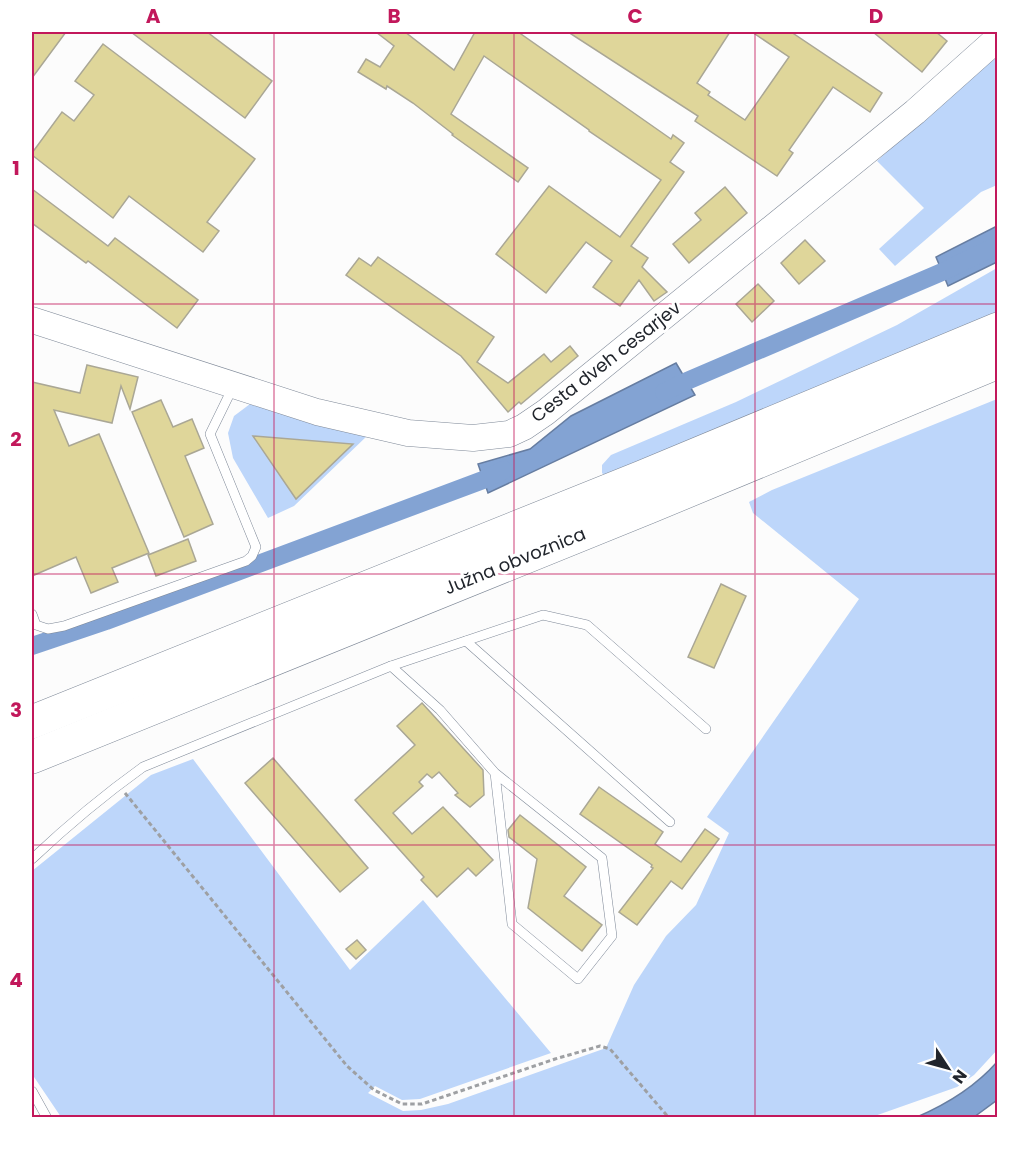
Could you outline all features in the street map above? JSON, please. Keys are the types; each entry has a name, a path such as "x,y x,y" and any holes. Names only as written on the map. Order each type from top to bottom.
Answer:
{"highway":[{"name":"Južna obvoznica","path":"32,722 653,472 998,329"},
{"name":"Južna obvoznica","path":"32,757 649,507 998,362"}],"street":[{"name":"Cesta dveh cesarjev","path":"32,320 317,412 408,433 473,438 509,434 546,412 702,286 915,111 998,38"}],"lane":[{"path":"32,614 36,625 48,629 63,626 246,561 252,556 256,548 210,434 234,384"},
{"path":"32,859 55,837 143,767 391,666 543,615 587,625 706,729"},
{"path":"466,641 670,822"},
{"path":"391,666 440,710 495,772 602,858 612,936 578,979 512,924 495,772"},
{"path":"32,1091 47,1118"}],"path":[{"path":"118,785 346,1066 374,1090 402,1104 422,1104 600,1046 610,1049 669,1118"}],"shaded area":[{"path":"997,51 997,185 981,192 895,266 879,249 924,208 877,161"},
{"path":"997,226 997,262 948,286 936,257"},
{"path":"997,268 997,318 610,480 602,473 602,465 611,455 736,402 897,325"},
{"path":"676,363 695,395 488,493 478,464 530,449 571,416"},
{"path":"997,399 998,1049 974,1075 957,1087 869,1118 61,1117 32,1074 32,871 151,775 193,759 350,970 423,900 551,1053 420,1099 402,1100 375,1086 368,1093 403,1111 421,1110 448,1104 606,1048 634,985 666,936 696,905 729,833 707,817 859,599 753,513 749,502 772,490"},
{"path":"250,404 316,425 367,436 294,506 268,518 233,458 228,433 234,416"},
{"path":"997,1062 997,1100 974,1117 917,1117 960,1094"}],"building":[{"path":"32,32 66,32 32,78"},
{"path":"131,32 207,32 272,81 245,118"},
{"path":"376,32 405,32 454,70 475,32 518,32 671,139 673,135 684,143 670,162 684,172 631,246 648,258 642,267 667,292 654,301 639,280 620,306 593,287 612,261 586,242 546,293 496,254 549,186 620,237 661,180 484,56 451,114 528,168 518,182 452,135 413,103 387,86 386,89 358,72 366,59 380,67 394,46"},
{"path":"568,32 730,32 697,83 710,92 708,95 745,120 789,57 752,32 791,32 882,93 870,112 833,87 789,150 793,153 777,176 695,121 698,116"},
{"path":"873,32 936,32 947,41 922,72"},
{"path":"103,44 255,159 207,222 219,231 203,252 129,196 113,218 32,155 62,112 74,121 94,95 75,81"},
{"path":"725,187 747,213 689,263 673,244 701,220 695,213"},
{"path":"32,189 108,246 115,238 198,300 177,328 88,261 86,263 32,223"},
{"path":"805,240 825,261 799,284 781,263"},
{"path":"378,257 494,337 477,362 508,383 544,354 551,362 570,346 578,356 521,404 519,402 508,412 461,356 346,275 359,258 371,266"},
{"path":"758,284 774,301 752,322 736,304"},
{"path":"87,365 138,377 130,409 121,386 112,423 54,410 69,446 99,434 149,553 112,568 118,582 91,593 76,557 32,576 32,382 80,393"},
{"path":"161,400 173,427 192,419 204,448 185,456 213,524 184,537 132,412"},
{"path":"253,436 353,444 296,499"},
{"path":"188,539 196,561 156,576 148,555"},
{"path":"721,584 746,596 714,668 688,657"},
{"path":"422,703 483,770 484,795 470,807 455,795 458,793 439,772 432,778 427,774 419,782 423,786 393,813 412,834 443,807 493,860 476,876 468,868 437,897 421,880 424,877 355,800 415,745 397,726"},
{"path":"273,758 368,868 340,892 245,783"},
{"path":"599,787 663,832 655,844 681,862 705,829 719,839 682,889 671,881 637,925 619,912 653,868 652,865 580,814"},
{"path":"520,815 586,867 564,896 602,925 582,951 528,908 537,859 509,837 508,830"},
{"path":"357,940 366,950 356,959 346,949"}],"waterway":[{"path":"664,392 942,272 998,245"},
{"path":"32,646 106,621 483,480 504,470"}]}
